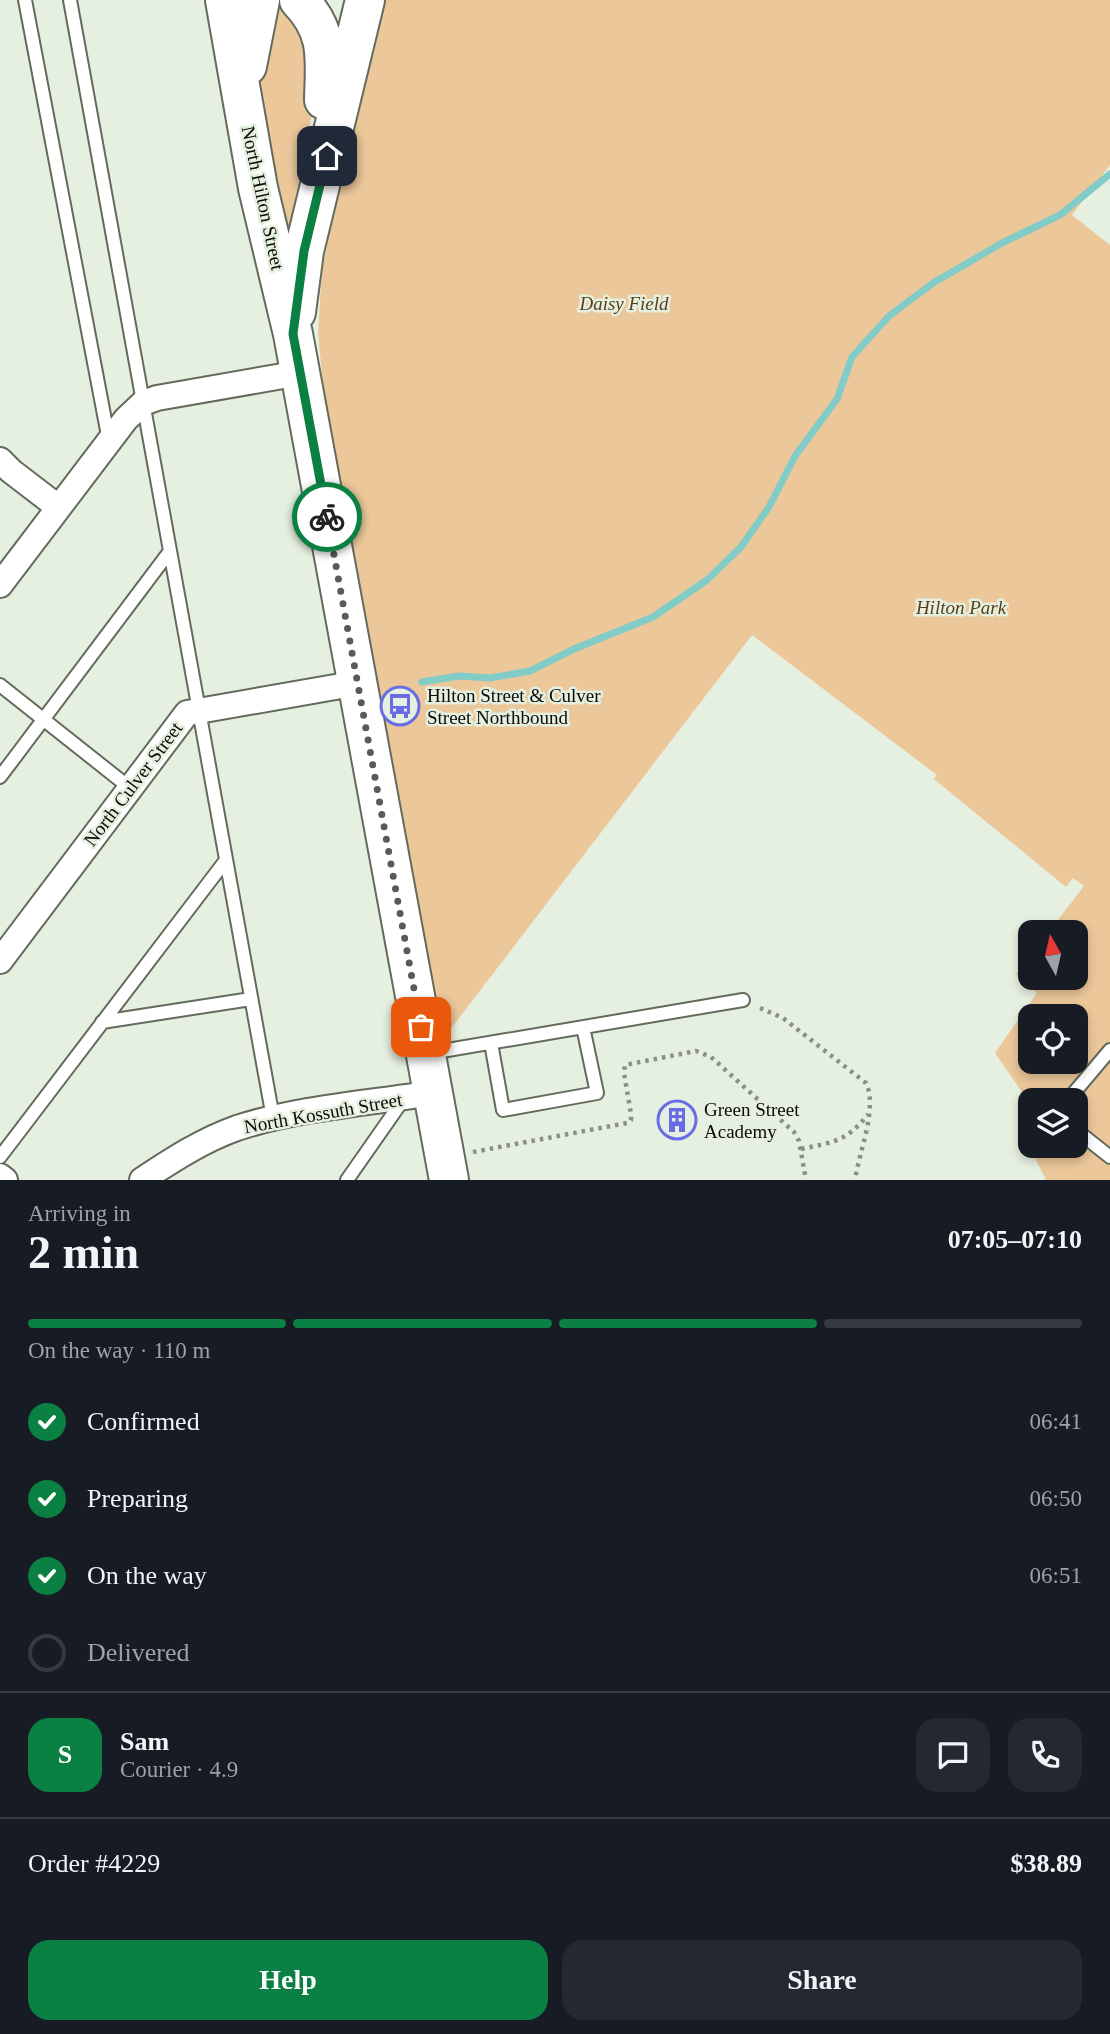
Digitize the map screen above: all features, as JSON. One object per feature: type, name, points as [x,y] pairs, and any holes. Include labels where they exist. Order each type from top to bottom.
[{"type":"main road","name":"North Hilton Street","points":[[225,0],[258,188],[293,334],[426,1053],[419,1095],[460,1166]]},
{"type":"main road","points":[[246,114],[248,63],[260,0]]},
{"type":"main road","points":[[299,0],[313,14],[326,48],[324,103],[310,228]]},
{"type":"main road","points":[[293,334],[304,251],[365,0]]},
{"type":"street","points":[[0,585],[109,442],[143,403],[156,398],[300,373]]},
{"type":"street","points":[[0,460],[58,507]]},
{"type":"street","name":"North Culver Street","points":[[0,961],[187,713],[358,682]]},
{"type":"street","name":"North Kossuth Street","points":[[142,1180],[205,1142],[235,1129],[273,1118],[419,1095]]},
{"type":"street","points":[[0,1176],[5,1180]]},
{"type":"lane","points":[[25,0],[109,442]]},
{"type":"lane","points":[[69,0],[273,1118]]},
{"type":"lane","points":[[0,777],[170,551]]},
{"type":"lane","points":[[0,685],[130,788]]},
{"type":"lane","points":[[0,1157],[226,860]]},
{"type":"lane","points":[[103,1022],[251,999]]},
{"type":"lane","points":[[426,1053],[743,1000]]},
{"type":"lane","points":[[491,1043],[503,1110],[597,1093],[583,1027]]},
{"type":"lane","points":[[1078,1088],[1110,1049]]},
{"type":"lane","points":[[347,1180],[419,1095]]},
{"type":"lane","points":[[1088,1137],[1107,1149]]},
{"type":"path","points":[[760,1007],[783,1018],[866,1083],[870,1098],[869,1113],[855,1180]]},
{"type":"path","points":[[460,1166],[627,1123],[631,1114],[625,1065],[696,1051],[711,1057],[789,1127],[799,1141],[806,1180]]},
{"type":"path","points":[[800,1149],[838,1141],[857,1128],[869,1113]]},
{"type":"green space","points":[[271,0],[286,0],[302,16],[315,99],[285,251],[260,131],[260,44]]},
{"type":"green space","name":"Daisy Field","points":[[375,0],[1110,0],[1110,165],[1072,215],[1110,245],[1110,1180],[1046,1180],[1035,1158],[1088,1158],[1088,1088],[1019,1088],[995,1053],[1018,1020],[1018,1074],[1088,1074],[1088,1004],[1029,1004],[1037,993],[1034,990],[1088,990],[1088,920],[1058,920],[1084,886],[1073,878],[1066,887],[934,779],[937,775],[752,635],[443,1039],[323,385],[318,332],[322,271]]},
{"type":"waterway","points":[[422,682],[459,676],[490,678],[530,671],[574,649],[653,617],[707,580],[741,547],[769,507],[795,456],[837,399],[852,357],[889,316],[933,283],[1002,243],[1060,215],[1110,174]]},
{"type":"way so far","points":[[327,517],[421,1027]]},
{"type":"place","name":"Hilton Street & Culver Street Northbound","points":[[400,706]]},
{"type":"place","name":"Green Street Academy","points":[[677,1120]]},
{"type":"route","points":[[327,156],[304,251],[293,334],[327,517]]},
{"type":"park label","name":"Hilton Park","points":[[961,607]]}]
